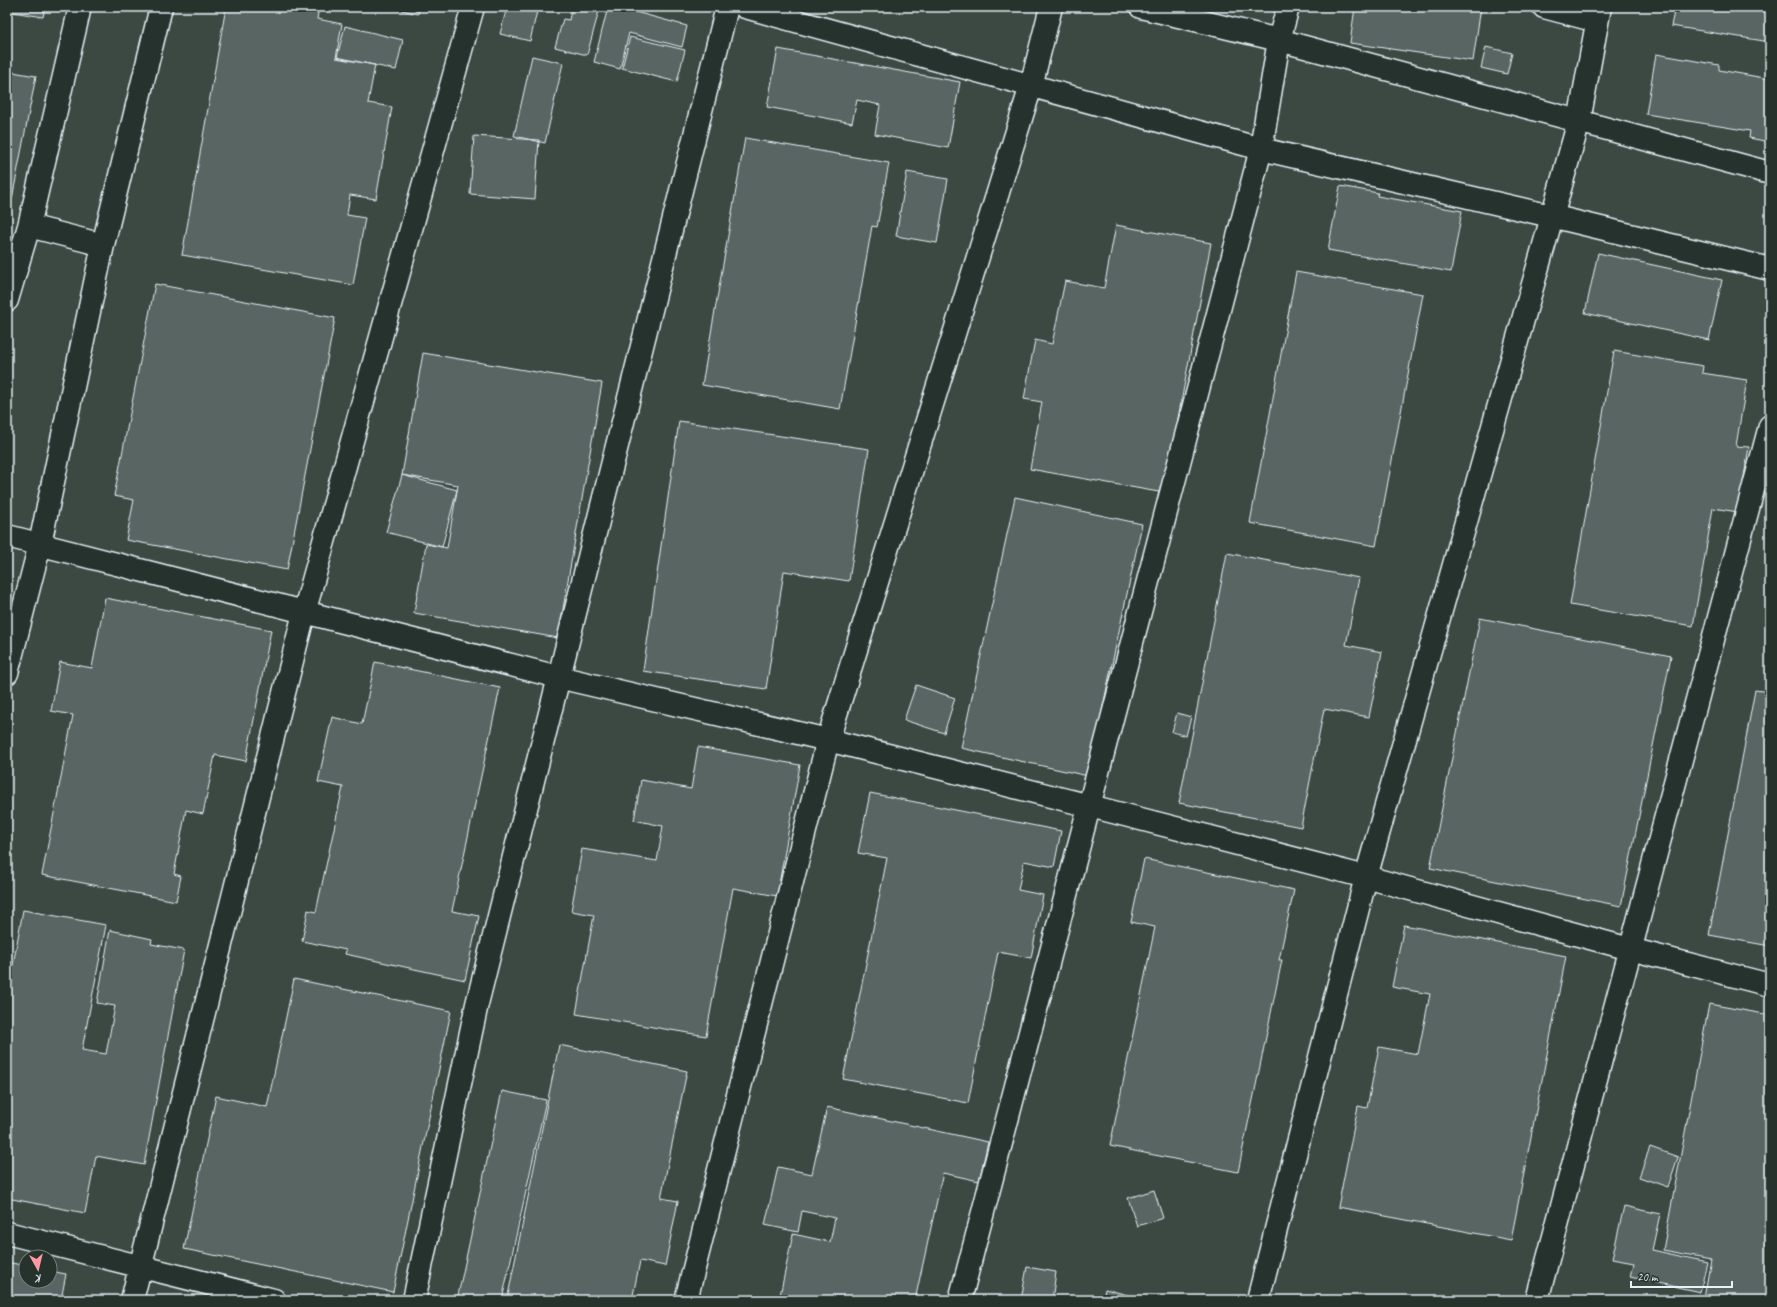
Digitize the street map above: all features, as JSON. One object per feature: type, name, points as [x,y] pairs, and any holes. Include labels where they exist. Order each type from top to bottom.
[{"type":"street","points":[[7,300],[29,226],[80,7]]},
{"type":"street","points":[[7,673],[40,544],[103,246],[161,7]]},
{"type":"street","points":[[132,1300],[304,613],[473,7]]},
{"type":"street","points":[[414,1300],[477,1004],[727,7]]},
{"type":"street","points":[[745,7],[1261,149],[1551,216],[1770,269]]},
{"type":"street","points":[[686,1300],[828,740],[1031,86],[1051,7]]},
{"type":"street","points":[[1140,7],[1279,40],[1770,173]]},
{"type":"street","points":[[960,1300],[1261,149],[1279,40],[1288,7]]},
{"type":"street","points":[[1258,1300],[1366,877],[1579,121],[1598,14],[1544,7]]},
{"type":"street","points":[[29,226],[103,246]]},
{"type":"street","points":[[1537,1300],[1770,426]]},
{"type":"street","points":[[7,536],[558,677],[828,740],[1090,806],[1366,877],[1630,949],[1770,985]]},
{"type":"street","points":[[7,1233],[274,1300]]},
{"type":"shaded area","points":[[7,7],[1770,7],[1770,1300],[7,1300]]},
{"type":"building","points":[[7,7],[45,7],[43,17],[7,11]]},
{"type":"building","points":[[226,7],[319,7],[317,19],[342,24],[336,58],[375,65],[368,103],[392,107],[376,199],[350,195],[347,215],[365,218],[353,285],[182,255]]},
{"type":"building","points":[[403,7],[420,7],[418,14],[402,10]]},
{"type":"building","points":[[507,7],[538,7],[530,41],[500,34]]},
{"type":"building","points":[[572,7],[600,7],[587,55],[555,47],[563,19],[569,20]]},
{"type":"building","points":[[608,7],[617,7],[687,26],[682,47],[629,33],[620,69],[594,62]]},
{"type":"building","points":[[1355,7],[1481,7],[1473,61],[1350,43]]},
{"type":"building","points":[[1675,7],[1770,7],[1770,42],[1671,26]]},
{"type":"building","points":[[345,26],[403,40],[396,70],[337,57]]},
{"type":"building","points":[[630,37],[685,50],[677,82],[622,68]]},
{"type":"building","points":[[1486,47],[1512,53],[1507,74],[1481,68]]},
{"type":"building","points":[[778,49],[960,82],[948,148],[875,134],[880,105],[857,100],[852,123],[767,107]]},
{"type":"building","points":[[1656,54],[1719,65],[1719,70],[1770,79],[1770,142],[1749,138],[1750,131],[1646,114]]},
{"type":"building","points":[[532,56],[563,63],[545,143],[514,136]]},
{"type":"building","points":[[7,71],[36,76],[12,199],[7,198]]},
{"type":"building","points":[[474,136],[539,140],[535,199],[470,194]]},
{"type":"building","points":[[745,138],[889,163],[877,227],[872,226],[840,409],[702,385]]},
{"type":"building","points":[[907,172],[948,179],[937,243],[896,236]]},
{"type":"building","points":[[1340,186],[1378,193],[1377,196],[1462,211],[1451,272],[1328,250]]},
{"type":"building","points":[[1116,225],[1211,243],[1164,493],[1030,469],[1042,402],[1024,399],[1035,340],[1052,344],[1065,281],[1104,288]]},
{"type":"building","points":[[1598,253],[1722,280],[1709,340],[1585,313]]},
{"type":"building","points":[[1296,272],[1423,294],[1376,546],[1250,523]]},
{"type":"building","points":[[155,284],[335,318],[287,570],[126,540],[134,500],[114,496]]},
{"type":"building","points":[[1614,351],[1703,366],[1702,373],[1747,380],[1736,446],[1749,447],[1738,512],[1713,508],[1693,626],[1570,605]]},
{"type":"building","points":[[423,353],[602,383],[558,638],[414,613],[426,544],[447,548],[458,485],[402,475]]},
{"type":"building","points":[[679,421],[869,449],[849,581],[784,571],[766,689],[643,671]]},
{"type":"building","points":[[402,475],[457,490],[442,547],[386,532]]},
{"type":"building","points":[[1015,497],[1142,524],[1088,776],[961,748]]},
{"type":"building","points":[[1227,553],[1359,578],[1346,645],[1382,652],[1369,717],[1324,709],[1301,827],[1179,803]]},
{"type":"building","points":[[105,598],[271,630],[246,761],[215,755],[203,814],[186,810],[174,874],[181,876],[176,901],[42,875],[73,715],[51,711],[60,662],[92,668]]},
{"type":"building","points":[[1480,618],[1671,656],[1621,906],[1430,868]]},
{"type":"building","points":[[375,662],[500,688],[452,911],[479,916],[465,980],[345,954],[346,950],[302,941],[308,910],[316,912],[343,787],[318,782],[332,717],[362,724]]},
{"type":"building","points":[[916,685],[955,698],[944,733],[904,720]]},
{"type":"building","points":[[1755,690],[1770,692],[1770,946],[1709,935]]},
{"type":"building","points":[[1177,713],[1191,717],[1186,736],[1172,732]]},
{"type":"building","points":[[698,747],[800,765],[777,896],[733,888],[706,1036],[576,1014],[594,915],[571,911],[582,849],[657,861],[663,826],[634,820],[641,780],[691,789]]},
{"type":"building","points":[[870,793],[1061,831],[1054,867],[1024,861],[1018,890],[1043,895],[1031,958],[998,952],[968,1103],[843,1079],[887,858],[858,853]]},
{"type":"building","points":[[1144,859],[1294,890],[1279,960],[1282,960],[1238,1172],[1110,1146],[1155,927],[1131,922]]},
{"type":"building","points":[[23,910],[106,925],[82,1050],[106,1054],[115,1006],[97,1003],[110,930],[152,939],[151,944],[184,950],[144,1165],[96,1156],[85,1213],[7,1198],[7,998]]},
{"type":"building","points":[[1404,925],[1566,956],[1511,1240],[1338,1207],[1358,1106],[1367,1108],[1379,1047],[1418,1054],[1430,994],[1392,987]]},
{"type":"building","points":[[294,979],[451,1011],[393,1292],[184,1249],[216,1096],[267,1107]]},
{"type":"building","points":[[1709,1004],[1770,1015],[1770,1300],[1713,1300],[1704,1298],[1711,1259],[1663,1250]]},
{"type":"building","points":[[559,1045],[687,1071],[661,1198],[678,1201],[665,1266],[640,1261],[632,1300],[507,1300]]},
{"type":"building","points":[[502,1091],[546,1100],[502,1300],[457,1300]]},
{"type":"building","points":[[827,1107],[988,1142],[979,1181],[943,1173],[915,1300],[779,1300],[793,1234],[830,1242],[835,1218],[802,1211],[798,1232],[765,1225],[778,1167],[812,1174]]},
{"type":"building","points":[[1650,1147],[1678,1157],[1668,1187],[1639,1177]]},
{"type":"building","points":[[1154,1190],[1163,1218],[1137,1226],[1128,1198]]},
{"type":"building","points":[[1624,1206],[1660,1214],[1652,1250],[1707,1262],[1700,1292],[1631,1277],[1634,1263],[1612,1259]]},
{"type":"building","points":[[7,1262],[18,1264],[18,1289],[58,1289],[58,1272],[66,1274],[61,1300],[7,1300]]},
{"type":"building","points":[[1027,1267],[1056,1272],[1052,1300],[1021,1300]]},
{"type":"building","points":[[1105,1289],[1139,1298],[1138,1300],[1103,1300]]}]
